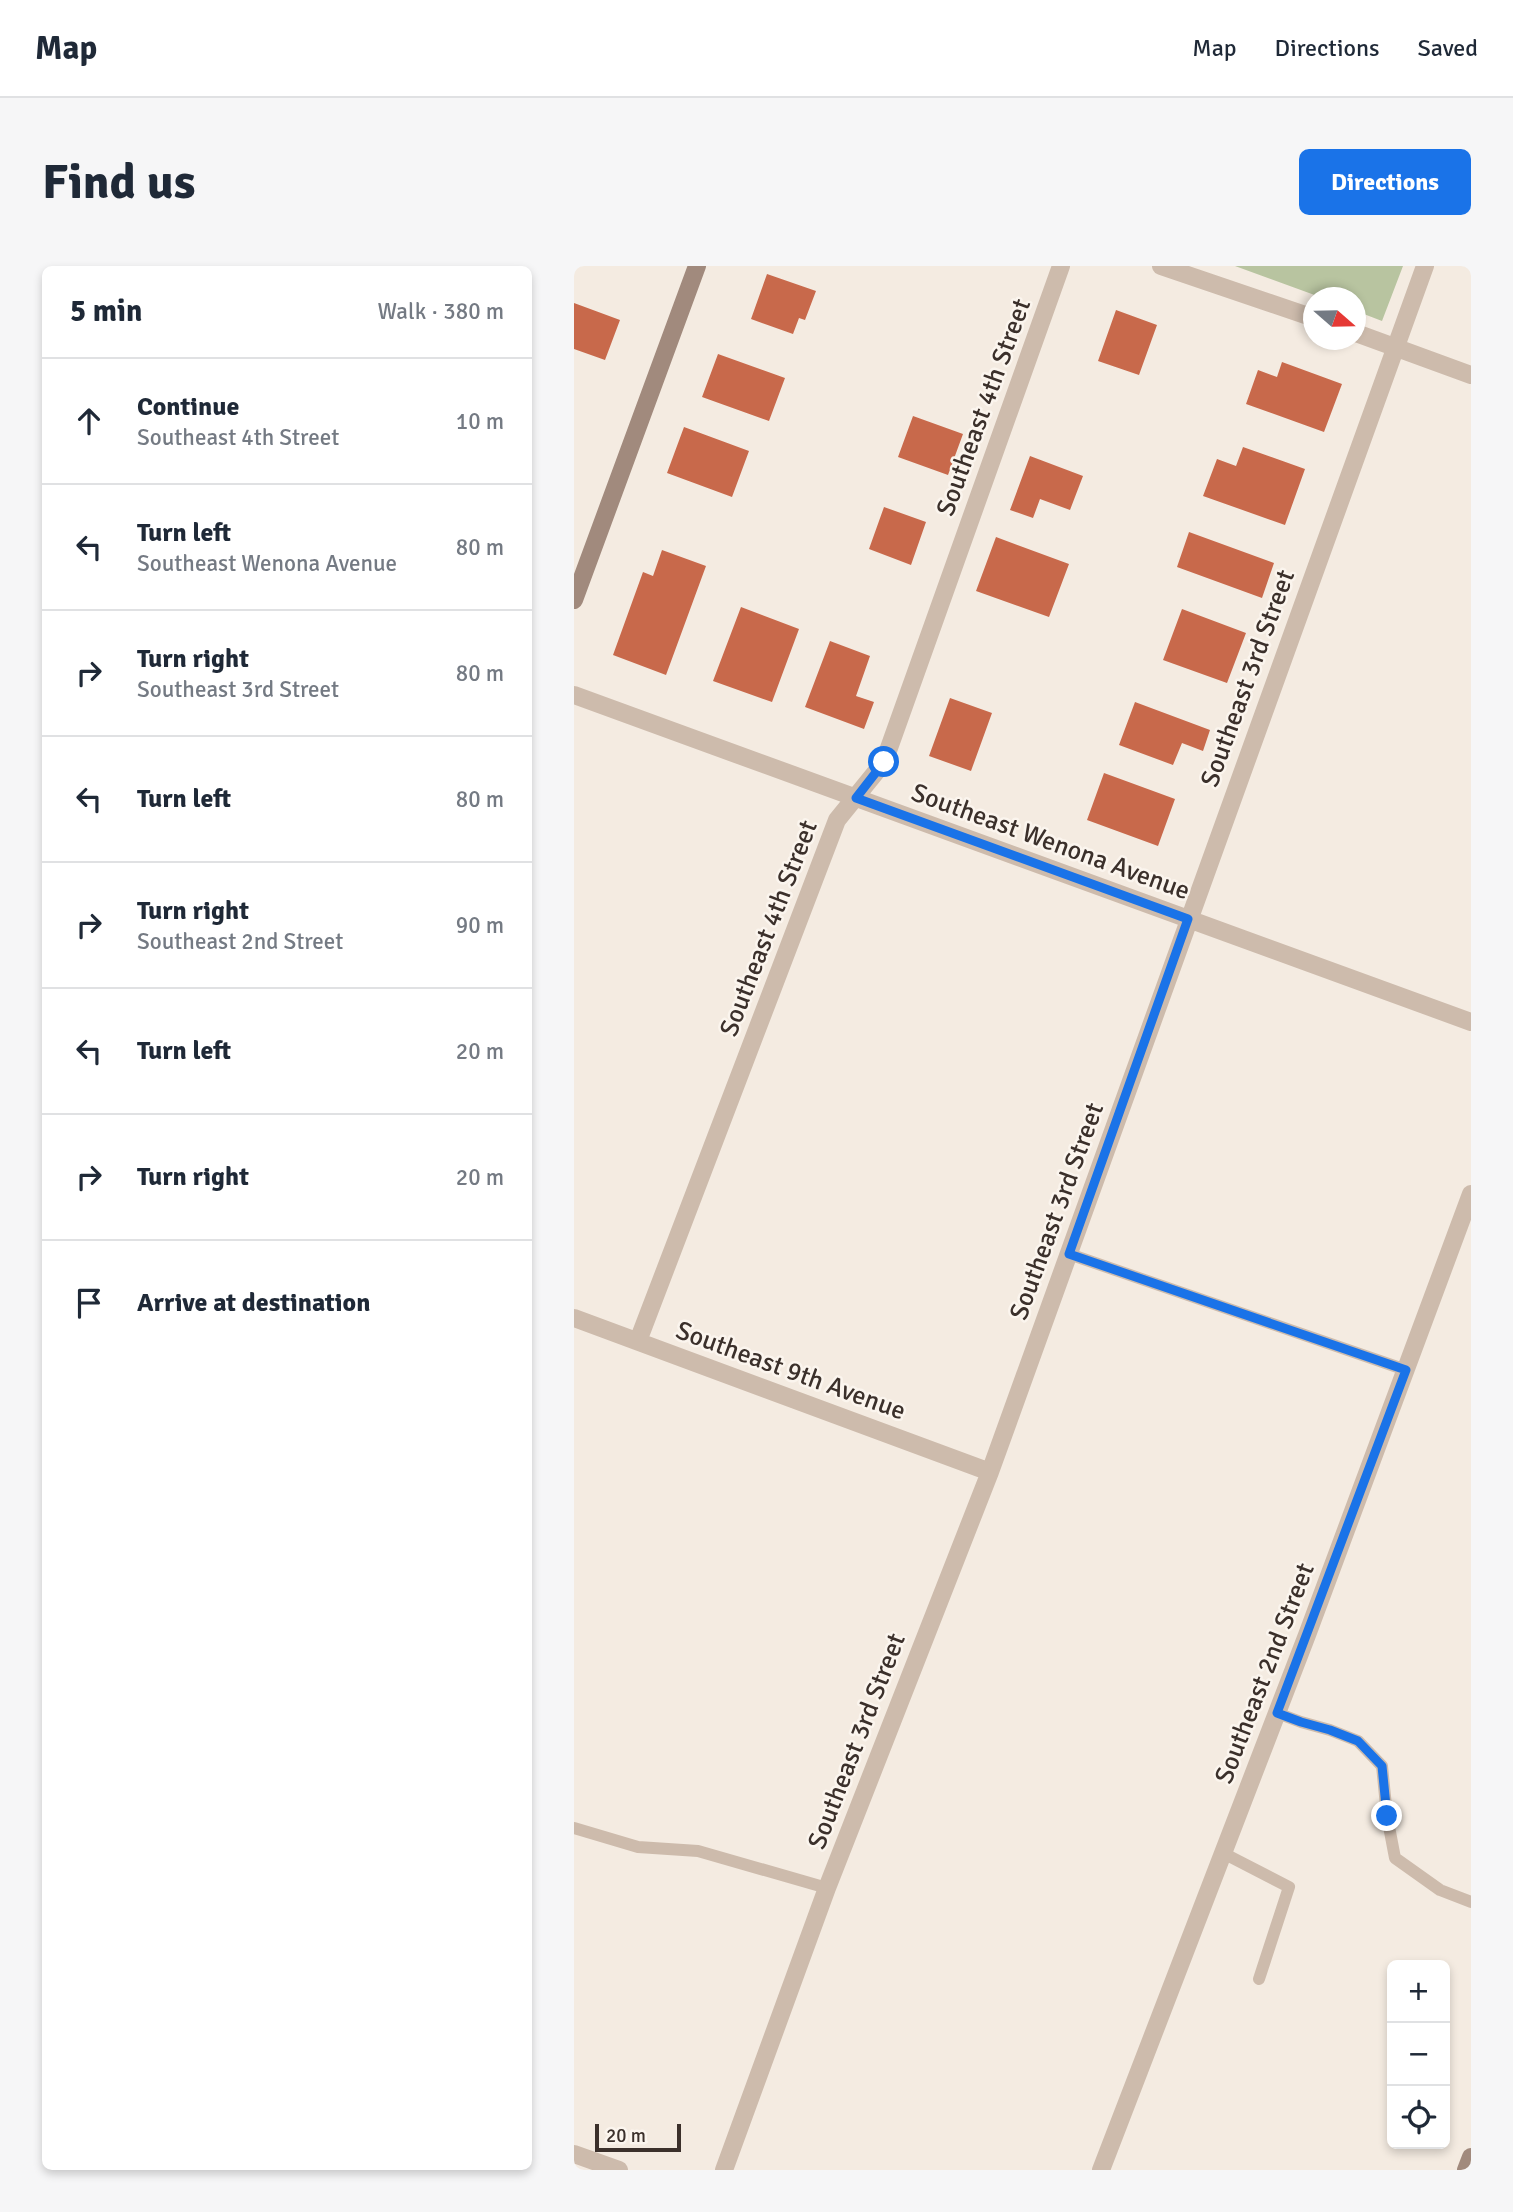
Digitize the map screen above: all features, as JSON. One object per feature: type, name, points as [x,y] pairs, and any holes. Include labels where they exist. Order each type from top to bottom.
[{"type":"street","points":[[574,600],[697,266]]},
{"type":"street","name":"Southeast 4th Street","points":[[638,1341],[837,820],[884,762],[1062,266]]},
{"type":"street","points":[[1161,266],[1303,314]]},
{"type":"street","name":"Southeast 3rd Street","points":[[724,2170],[827,1888],[990,1472],[1425,266]]},
{"type":"street","points":[[1366,336],[1471,375]]},
{"type":"street","name":"Southeast Wenona Avenue","points":[[574,695],[1471,1022]]},
{"type":"street","name":"Southeast 2nd Street","points":[[1101,2170],[1277,1713],[1471,1194]]},
{"type":"street","name":"Southeast 9th Avenue","points":[[574,1318],[990,1472]]},
{"type":"street","points":[[574,2154],[619,2170]]},
{"type":"street","points":[[1466,2170],[1471,2158]]},
{"type":"lane","points":[[1069,1254],[1406,1370]]},
{"type":"lane","points":[[1277,1713],[1358,1741],[1382,1766],[1395,1858],[1440,1890],[1471,1902]]},
{"type":"lane","points":[[574,1828],[638,1847],[698,1851],[827,1888]]},
{"type":"lane","points":[[1223,1853],[1289,1887],[1259,1979]]},
{"type":"green space","points":[[1235,266],[1403,266],[1382,321],[1366,315],[1366,287],[1303,287],[1303,291]]},
{"type":"building","points":[[767,274],[816,291],[805,320],[799,318],[793,334],[751,319]]},
{"type":"building","points":[[574,303],[620,320],[605,360],[574,349]]},
{"type":"building","points":[[1116,310],[1157,325],[1139,375],[1098,361]]},
{"type":"building","points":[[718,354],[785,378],[769,421],[702,397]]},
{"type":"building","points":[[1282,362],[1342,384],[1324,432],[1246,404],[1258,370],[1277,377]]},
{"type":"building","points":[[913,416],[963,434],[948,475],[898,457]]},
{"type":"building","points":[[684,427],[749,451],[732,497],[667,473]]},
{"type":"building","points":[[1243,447],[1305,469],[1285,525],[1203,496],[1217,459],[1236,466]]},
{"type":"building","points":[[1030,456],[1083,476],[1070,510],[1040,499],[1033,518],[1010,510]]},
{"type":"building","points":[[884,507],[926,522],[911,565],[869,549]]},
{"type":"building","points":[[1189,532],[1274,563],[1262,598],[1177,567]]},
{"type":"building","points":[[996,537],[1069,564],[1049,617],[976,591]]},
{"type":"building","points":[[662,550],[706,566],[666,675],[613,655],[643,572],[653,576]]},
{"type":"building","points":[[741,607],[799,629],[772,702],[713,681]]},
{"type":"building","points":[[1182,609],[1246,633],[1227,683],[1163,660]]},
{"type":"building","points":[[830,641],[870,656],[856,696],[874,702],[864,729],[805,707]]},
{"type":"building","points":[[950,698],[992,713],[971,771],[929,756]]},
{"type":"building","points":[[1135,702],[1210,730],[1203,751],[1182,743],[1173,765],[1119,745]]},
{"type":"building","points":[[1104,773],[1175,799],[1158,846],[1087,820]]},
{"type":"route","points":[[884,762],[856,798],[1188,919],[1069,1254],[1406,1370],[1277,1713],[1358,1741],[1382,1766],[1387,1816]]}]
